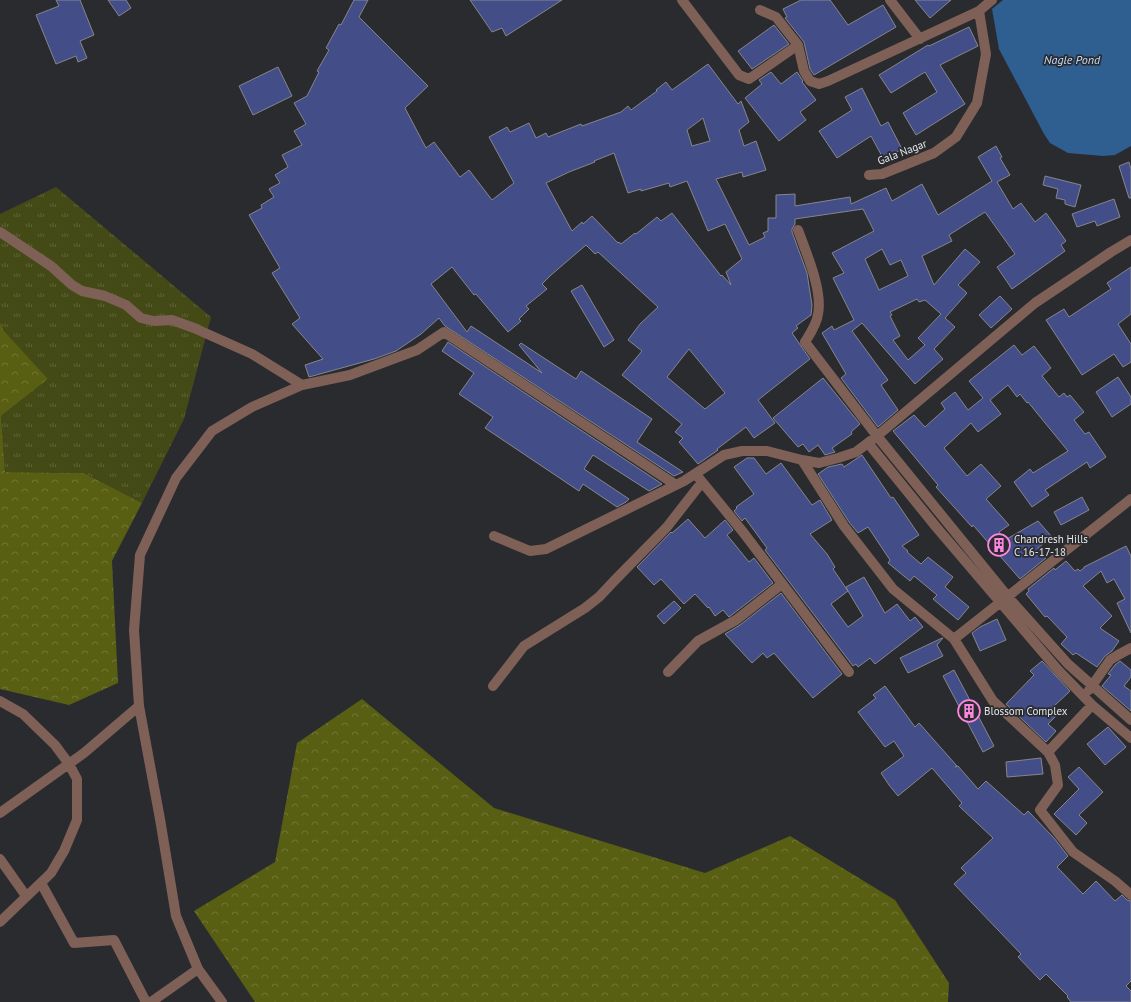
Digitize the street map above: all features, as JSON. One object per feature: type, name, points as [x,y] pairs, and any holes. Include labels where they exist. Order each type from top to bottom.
[{"type":"street","points":[[682,0],[739,75],[749,79],[798,45]]},
{"type":"street","points":[[890,0],[920,39]]},
{"type":"street","points":[[760,10],[776,17],[798,45],[804,71],[810,82],[818,84],[828,81],[979,11],[992,0]]},
{"type":"street","name":"Gala Nagar","points":[[870,175],[882,174],[934,153],[956,137],[977,103],[979,96],[986,54],[979,11]]},
{"type":"street","points":[[798,230],[818,289],[819,313],[805,342],[1058,670],[1092,705],[1131,738]]},
{"type":"street","points":[[0,232],[51,266],[72,285],[82,291],[105,296],[126,305],[141,318],[154,321],[172,320],[194,328],[252,354],[302,385]]},
{"type":"street","points":[[494,536],[530,550],[546,549],[676,485],[724,455],[742,452],[767,451],[819,463],[856,452],[1035,303],[1131,240]]},
{"type":"street","points":[[222,1002],[198,969],[176,916],[139,706],[134,630],[140,555],[176,478],[212,431],[252,407],[302,385],[350,375],[417,350],[444,332],[676,485]]},
{"type":"street","points":[[868,443],[936,528],[1004,600],[1068,664],[1131,720]]},
{"type":"street","points":[[802,460],[844,526],[893,589],[954,639],[993,701],[1048,752],[1055,765],[1058,785],[1040,810],[1073,852],[1115,881],[1131,895]]},
{"type":"street","points":[[695,474],[743,532],[849,672]]},
{"type":"street","points":[[493,686],[524,646],[585,608],[599,597],[667,527],[702,482]]},
{"type":"street","points":[[954,639],[1131,499]]},
{"type":"street","points":[[668,672],[698,641],[736,620],[782,584]]},
{"type":"street","points":[[1083,696],[1092,686],[1110,660],[1118,654],[1131,648]]},
{"type":"street","points":[[0,701],[23,714],[55,745],[69,764],[77,779],[76,820],[64,851],[51,873],[0,922]]},
{"type":"street","points":[[1048,752],[1092,705]]},
{"type":"street","points":[[0,813],[84,753],[139,706]]},
{"type":"street","points":[[0,859],[26,896]]},
{"type":"street","points":[[41,882],[74,943],[114,940],[146,1002]]},
{"type":"street","points":[[151,1002],[198,969]]},
{"type":"green space","points":[[56,187],[211,317],[184,419],[142,503],[84,473],[5,472],[1,416],[48,379],[2,330],[0,322],[0,214]]},
{"type":"green space","points":[[0,322],[3,330],[48,379],[1,416],[5,472],[84,473],[142,503],[112,561],[118,683],[69,705],[0,689]]},
{"type":"green space","points":[[362,699],[494,808],[705,873],[790,836],[895,900],[949,983],[948,1002],[255,1002],[194,911],[275,862],[297,743]]},
{"type":"water","name":"Nagle Pond","points":[[1003,0],[1131,0],[1131,146],[1115,155],[1103,156],[1068,153],[1050,143],[999,49],[992,9]]},
{"type":"building","points":[[56,0],[80,0],[94,35],[80,41],[87,58],[78,62],[76,56],[56,64],[36,15],[59,6]]},
{"type":"building","points":[[108,0],[126,0],[131,8],[119,16]]},
{"type":"building","points":[[354,0],[368,0],[359,17],[428,86],[405,108],[426,148],[434,142],[460,177],[469,170],[492,200],[514,183],[489,137],[507,127],[510,132],[529,123],[536,138],[546,133],[548,137],[581,124],[582,126],[621,112],[628,106],[631,110],[657,91],[656,90],[666,82],[672,90],[708,64],[738,104],[741,101],[749,122],[739,130],[744,146],[756,141],[766,170],[743,177],[742,172],[716,179],[749,245],[765,237],[763,233],[768,231],[768,218],[776,218],[776,195],[795,194],[795,206],[850,197],[851,204],[886,188],[892,201],[922,184],[938,215],[992,181],[978,157],[996,146],[1002,157],[1000,158],[1010,175],[997,182],[1013,209],[1021,203],[1035,222],[1046,213],[1066,241],[1061,245],[1065,251],[1012,289],[997,267],[1015,254],[985,212],[949,235],[952,241],[922,256],[934,285],[965,249],[980,262],[958,285],[967,293],[945,318],[955,327],[934,349],[943,359],[915,384],[862,323],[852,331],[888,380],[881,385],[898,410],[878,427],[841,378],[846,374],[822,333],[832,326],[834,330],[854,320],[833,278],[844,273],[832,253],[874,231],[863,209],[795,219],[792,232],[807,273],[812,305],[811,315],[796,326],[798,328],[792,333],[810,359],[758,400],[775,423],[754,438],[746,427],[698,464],[679,442],[683,438],[675,432],[682,424],[622,375],[642,351],[628,340],[640,324],[658,307],[598,252],[595,254],[586,245],[551,275],[542,284],[547,289],[526,306],[529,309],[519,319],[521,321],[508,332],[476,294],[474,295],[452,267],[431,284],[467,332],[471,326],[542,373],[519,345],[521,343],[576,379],[581,371],[652,419],[637,442],[683,472],[674,476],[445,326],[439,318],[421,334],[396,351],[374,359],[309,377],[305,365],[323,359],[292,324],[300,318],[272,273],[280,268],[249,215],[262,208],[261,205],[274,197],[269,189],[280,183],[275,175],[288,167],[282,155],[302,145],[294,131],[306,124],[294,103],[307,96],[319,72],[317,71],[329,50],[326,48],[339,24],[341,25]],"holes":[[[703,118],[710,141],[692,146],[687,130]],[[614,153],[628,193],[669,183],[670,187],[687,181],[708,231],[725,224],[742,259],[726,272],[731,285],[722,275],[721,276],[672,213],[661,221],[657,217],[621,244],[619,242],[618,243],[592,216],[572,231],[546,183],[595,162],[594,161]],[[882,249],[890,265],[901,260],[908,276],[879,290],[865,259]],[[917,299],[919,302],[925,300],[941,314],[918,338],[925,345],[908,360],[893,340],[900,336],[890,316],[892,315],[890,312]],[[689,349],[725,393],[705,409],[667,377]]]},
{"type":"building","points":[[470,0],[562,0],[506,36],[502,28],[492,32]]},
{"type":"building","points":[[801,0],[830,0],[848,25],[883,5],[896,27],[814,75],[810,69],[804,42],[785,18],[787,17],[783,9]]},
{"type":"building","points":[[915,0],[951,0],[930,18]]},
{"type":"building","points":[[774,25],[789,44],[752,69],[738,51]]},
{"type":"building","points":[[969,27],[978,46],[940,65],[965,104],[916,135],[903,113],[937,92],[925,72],[891,93],[879,75],[928,45],[929,46]]},
{"type":"building","points":[[278,67],[292,96],[253,115],[239,86]]},
{"type":"building","points":[[771,72],[781,84],[797,72],[803,81],[802,82],[816,100],[800,112],[806,120],[779,141],[745,98],[762,84],[759,80]]},
{"type":"building","points":[[862,88],[881,126],[888,122],[902,149],[884,160],[871,136],[837,158],[819,131],[852,110],[845,97]]},
{"type":"building","points":[[1129,162],[1131,169],[1131,198],[1129,198],[1119,166]]},
{"type":"building","points":[[1045,176],[1081,185],[1075,207],[1065,204],[1065,200],[1056,198],[1058,189],[1043,185]]},
{"type":"building","points":[[1114,199],[1120,217],[1097,226],[1095,221],[1077,227],[1072,214]]},
{"type":"building","points":[[1131,267],[1131,314],[1118,324],[1131,344],[1131,362],[1123,367],[1114,354],[1082,375],[1046,320],[1064,309],[1069,317],[1111,289],[1107,283]]},
{"type":"building","points":[[582,285],[614,340],[604,347],[571,291]]},
{"type":"building","points":[[1000,296],[1012,309],[991,328],[979,315]]},
{"type":"building","points":[[448,342],[662,484],[649,491],[593,455],[584,469],[629,499],[617,507],[583,484],[579,491],[485,428],[493,417],[459,394],[474,373],[442,351]]},
{"type":"building","points":[[1014,345],[1022,355],[1034,346],[1051,368],[1042,376],[1059,397],[1064,393],[1067,397],[1070,395],[1084,412],[1074,420],[1085,434],[1089,432],[1106,457],[1090,468],[1087,462],[1045,490],[1049,495],[1032,507],[1014,482],[1030,469],[1033,473],[1068,451],[1028,402],[1027,403],[1020,394],[1017,397],[1008,385],[990,400],[1001,414],[978,432],[971,423],[944,448],[967,476],[981,464],[1001,486],[986,499],[1009,525],[999,532],[1005,540],[1038,521],[1052,537],[1038,548],[1046,558],[1020,579],[973,525],[972,527],[936,487],[938,485],[893,431],[914,415],[925,427],[945,409],[941,403],[955,392],[968,410],[983,398],[969,381]]},
{"type":"building","points":[[1118,377],[1131,397],[1131,404],[1112,417],[1096,392]]},
{"type":"building","points":[[823,378],[860,424],[851,432],[852,434],[832,448],[835,452],[825,455],[818,445],[809,452],[803,444],[798,447],[773,418]]},
{"type":"building","points":[[862,455],[891,498],[893,497],[919,535],[902,546],[921,564],[928,557],[953,577],[945,587],[969,607],[958,620],[933,599],[937,595],[914,576],[910,581],[888,563],[890,560],[868,527],[858,533],[849,522],[818,474],[828,467],[842,464],[844,467]]},
{"type":"building","points":[[747,458],[754,458],[766,474],[781,463],[812,505],[820,500],[832,520],[810,534],[827,554],[835,567],[833,569],[848,591],[846,587],[864,577],[885,613],[897,604],[910,621],[915,617],[923,627],[875,664],[870,658],[858,667],[856,664],[853,666],[765,550],[767,548],[745,518],[742,521],[734,511],[737,508],[736,507],[754,494],[734,467]],"holes":[[[848,591],[863,616],[848,627],[831,604]]]},
{"type":"building","points":[[1082,497],[1089,510],[1061,525],[1054,512]]},
{"type":"building","points":[[688,519],[705,538],[725,520],[733,530],[727,535],[749,562],[754,558],[773,583],[729,617],[723,610],[715,616],[709,607],[708,608],[695,594],[684,604],[661,579],[654,585],[637,567],[671,532],[672,533]]},
{"type":"building","points":[[1126,546],[1131,556],[1131,633],[1117,603],[1125,599],[1114,579],[1107,583],[1101,571],[1083,586],[1112,616],[1100,628],[1119,641],[1097,667],[1076,653],[1073,655],[1061,644],[1067,637],[1047,616],[1045,617],[1026,594],[1029,591],[1028,589],[1054,568],[1055,570],[1066,561],[1075,571],[1078,569],[1080,571],[1084,567]]},
{"type":"building","points":[[781,593],[842,674],[813,698],[774,653],[767,658],[763,653],[752,663],[725,634],[740,625]]},
{"type":"building","points":[[674,601],[681,608],[664,624],[657,616]]},
{"type":"building","points":[[997,619],[1006,640],[980,651],[972,633],[980,627]]},
{"type":"building","points":[[942,638],[937,645],[943,656],[908,673],[900,658]]},
{"type":"building","points":[[1042,661],[1070,691],[1051,709],[1057,715],[1048,724],[1056,731],[1046,742],[1006,704],[1034,675],[1030,671]]},
{"type":"building","points":[[1120,661],[1131,670],[1131,677],[1124,686],[1131,691],[1131,711],[1102,686],[1111,675],[1108,674]]},
{"type":"building","name":"Blossom Complex","points":[[954,670],[994,746],[983,752],[943,676]]},
{"type":"building","points":[[885,686],[915,727],[919,723],[957,766],[955,767],[958,766],[978,789],[986,781],[1024,815],[1028,811],[1054,838],[1068,856],[1057,867],[1083,894],[1096,881],[1115,901],[1122,895],[1127,900],[1131,901],[1131,981],[1126,986],[1131,991],[1131,1002],[1071,1002],[1067,997],[1068,996],[1046,974],[1040,980],[1018,957],[1021,954],[954,884],[966,873],[961,868],[993,838],[959,806],[962,803],[932,768],[898,796],[889,785],[881,773],[904,756],[894,741],[885,747],[858,712],[876,698],[873,695]]},
{"type":"building","points":[[1108,727],[1126,747],[1105,765],[1087,744]]},
{"type":"building","points":[[1041,758],[1043,774],[1007,777],[1006,762]]},
{"type":"building","points":[[1079,767],[1103,792],[1079,815],[1087,823],[1076,835],[1054,814],[1079,789],[1068,777]]},
{"type":"place","name":"Chandresh Hills C 16-17-18","points":[[999,545]]},
{"type":"place","name":"Blossom Complex","points":[[969,711]]}]
